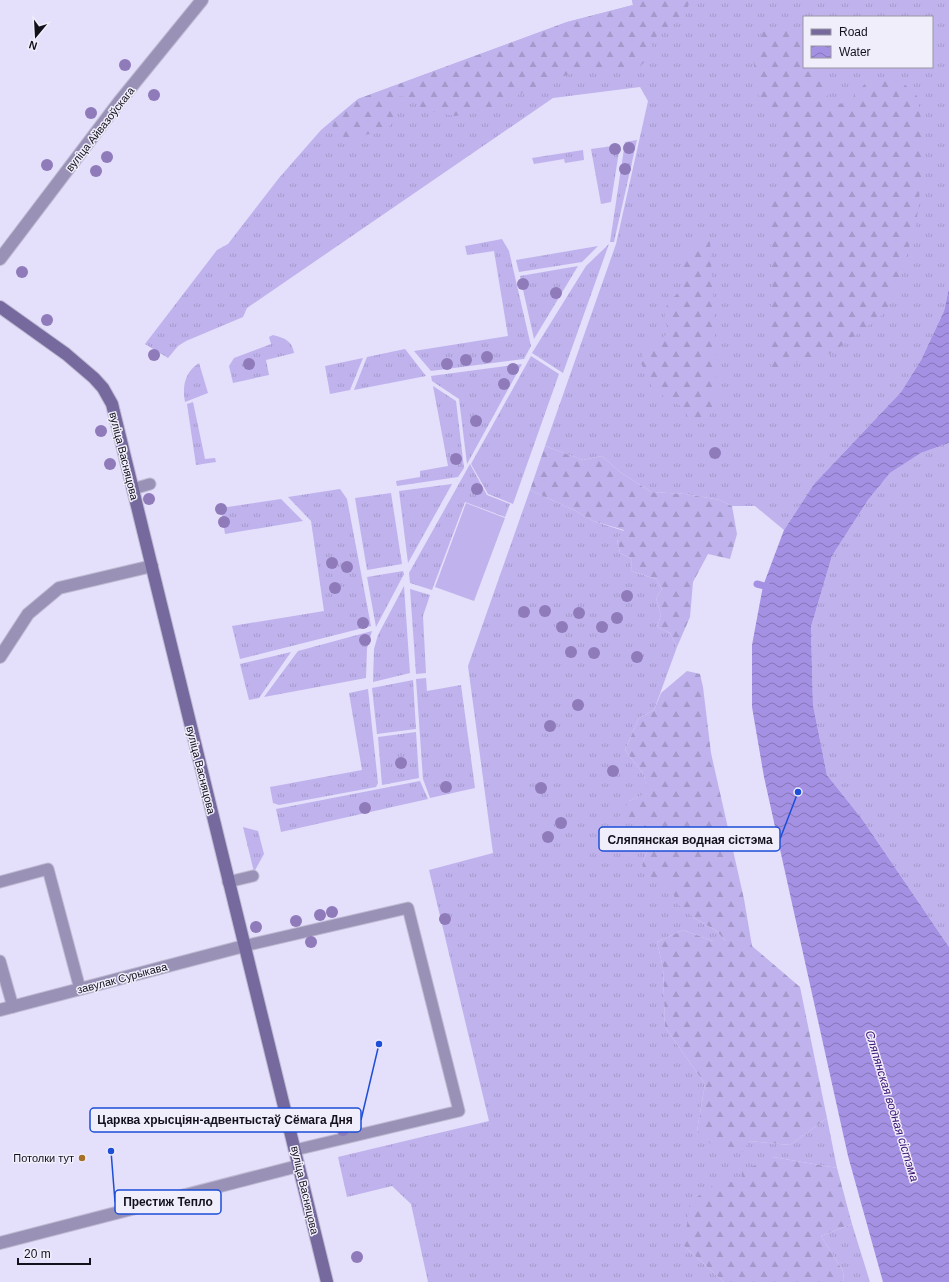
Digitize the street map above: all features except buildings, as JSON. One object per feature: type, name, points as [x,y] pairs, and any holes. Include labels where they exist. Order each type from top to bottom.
[{"type":"street","name":"вуліца Айвазоўскага","points":[[0,259],[120,102],[202,0]]},
{"type":"street","name":"вуліца Васняцова","points":[[0,307],[66,354],[94,378],[103,388],[116,419],[327,1282]]},
{"type":"street","points":[[0,657],[28,614],[59,588],[152,566]]},
{"type":"street","name":"завулак Сурыкава","points":[[0,1010],[244,946]]},
{"type":"street","points":[[0,1243],[298,1166]]},
{"type":"lane","points":[[133,488],[150,484]]},
{"type":"lane","points":[[0,882],[48,869],[80,989]]},
{"type":"lane","points":[[228,882],[253,876]]},
{"type":"lane","points":[[244,946],[408,908],[459,1111],[295,1150]]},
{"type":"lane","points":[[0,961],[13,1007]]},
{"type":"green space","points":[[632,0],[949,0],[949,288],[944,311],[921,360],[901,392],[814,484],[784,530],[755,506],[732,506],[720,500],[686,494],[651,492],[620,472],[602,456],[583,460],[545,446],[616,244],[648,101],[640,87],[553,98],[247,308],[243,317],[186,341],[178,346],[168,358],[145,344],[217,250],[228,244],[279,178],[321,130],[358,99],[567,22],[633,5]]},
{"type":"green space","points":[[632,0],[689,0],[686,11],[682,16],[655,38],[648,58],[637,70],[584,69],[539,85],[496,105],[471,114],[455,116],[423,110],[413,98],[399,96],[397,114],[386,131],[349,138],[336,135],[331,122],[358,99],[567,22],[633,5]]},
{"type":"green space","points":[[792,25],[803,39],[803,68],[823,68],[829,104],[848,103],[870,78],[900,80],[917,96],[923,129],[923,164],[916,226],[895,290],[886,312],[832,353],[771,369],[767,325],[773,294],[768,201],[781,184],[778,115],[758,95],[753,58],[762,32]]},
{"type":"green space","points":[[637,140],[614,242],[610,242],[625,142]]},
{"type":"green space","points":[[620,145],[611,202],[601,204],[591,149]]},
{"type":"green space","points":[[583,150],[584,160],[565,163],[564,159],[534,164],[532,158]]},
{"type":"green space","points":[[710,238],[718,393],[708,418],[699,423],[689,420],[686,409],[653,390],[641,363],[644,351],[651,341],[661,339],[669,332],[665,318],[666,308],[671,300],[681,290],[683,264],[687,251],[699,241]]},
{"type":"green space","points":[[502,239],[509,251],[531,346],[524,359],[431,371],[414,351],[508,336],[494,251],[467,255],[465,246]]},
{"type":"green space","points":[[609,244],[563,373],[532,353],[586,266]]},
{"type":"green space","points":[[598,246],[582,262],[519,272],[516,260]]},
{"type":"green space","points":[[578,266],[534,339],[520,276]]},
{"type":"green space","points":[[273,335],[281,337],[290,343],[294,353],[266,360],[269,375],[233,383],[229,366],[234,358],[271,344],[269,337]]},
{"type":"green space","points":[[405,349],[426,376],[354,390],[367,357]]},
{"type":"green space","points":[[531,356],[559,374],[513,504],[488,494],[471,464]]},
{"type":"green space","points":[[363,358],[350,390],[330,394],[325,366]]},
{"type":"green space","points":[[199,363],[208,393],[185,402],[184,385],[190,371]]},
{"type":"green space","points":[[522,364],[467,464],[459,399],[432,381],[431,376]]},
{"type":"green space","points":[[433,386],[456,401],[464,468],[458,477],[397,486],[396,481],[420,477],[420,471],[448,466]]},
{"type":"green space","points":[[193,402],[205,459],[215,458],[216,462],[196,465],[187,404]]},
{"type":"green space","points":[[949,443],[949,947],[862,819],[827,775],[813,705],[811,627],[832,556],[868,500],[890,473],[921,453]]},
{"type":"green space","points":[[545,446],[583,460],[602,456],[620,472],[651,492],[686,494],[720,500],[732,506],[737,534],[730,559],[708,554],[693,582],[690,617],[677,647],[670,633],[657,627],[661,615],[656,598],[662,589],[656,579],[631,571],[632,559],[620,553],[617,539],[624,530],[593,521],[576,511],[530,490]]},
{"type":"green space","points":[[470,464],[487,495],[510,504],[505,517],[465,502],[432,590],[410,583],[409,573]]},
{"type":"green space","points":[[452,484],[408,563],[399,491]]},
{"type":"green space","points":[[340,489],[347,499],[371,626],[240,659],[232,626],[324,611],[311,521],[288,497]]},
{"type":"green space","points":[[530,490],[576,511],[593,521],[624,531],[617,540],[620,553],[632,559],[631,571],[656,579],[662,589],[656,598],[661,615],[657,627],[670,633],[677,647],[654,710],[639,718],[625,750],[644,775],[648,793],[629,801],[647,820],[649,846],[642,865],[672,882],[694,918],[715,930],[726,941],[713,941],[683,930],[657,942],[663,968],[665,1027],[705,1084],[697,1131],[748,1141],[790,1145],[827,1118],[837,1168],[773,1157],[741,1184],[684,1246],[724,1282],[428,1282],[411,1204],[392,1186],[347,1197],[338,1157],[489,1121],[429,870],[493,853],[468,666]]},
{"type":"green space","points":[[391,493],[402,564],[367,570],[355,498]]},
{"type":"green space","points":[[281,499],[303,521],[225,534],[221,508]]},
{"type":"green space","points":[[466,503],[505,518],[474,601],[435,587]]},
{"type":"green space","points":[[403,571],[404,574],[376,627],[367,577]]},
{"type":"green space","points":[[404,586],[410,673],[373,682],[374,649],[378,635]]},
{"type":"green space","points":[[410,589],[430,595],[423,616],[426,673],[416,674]]},
{"type":"green space","points":[[372,631],[367,648],[366,678],[264,697],[298,651]]},
{"type":"green space","points":[[291,652],[259,698],[249,700],[240,664]]},
{"type":"green space","points":[[687,671],[700,674],[711,753],[744,899],[752,946],[800,987],[827,1118],[790,1145],[749,1141],[743,1152],[714,1147],[697,1131],[705,1084],[665,1027],[663,968],[657,942],[683,930],[713,941],[726,941],[715,930],[694,918],[675,902],[672,882],[648,877],[642,865],[649,846],[640,835],[647,820],[626,824],[619,817],[629,801],[647,793],[644,775],[625,750],[639,718],[654,710],[661,693]]},
{"type":"green space","points":[[426,678],[427,691],[461,685],[475,788],[430,798],[423,779],[416,679]]},
{"type":"green space","points":[[413,680],[416,729],[377,734],[372,688]]},
{"type":"green space","points":[[368,689],[378,783],[376,787],[279,805],[273,803],[270,787],[362,770],[349,693]]},
{"type":"green space","points":[[416,732],[419,778],[382,785],[378,737]]},
{"type":"green space","points":[[420,781],[428,799],[281,832],[276,809]]},
{"type":"green space","points":[[243,827],[258,831],[264,854],[254,872]]},
{"type":"green space","points":[[773,1157],[837,1168],[852,1224],[821,1236],[843,1271],[844,1282],[724,1282],[684,1246],[690,1202],[720,1180],[741,1184],[742,1171]]},
{"type":"green space","points":[[852,1224],[870,1282],[844,1282],[843,1271],[821,1236]]},
{"type":"water","points":[[949,288],[949,443],[921,453],[890,473],[868,500],[832,556],[811,627],[813,705],[827,775],[862,819],[949,947],[949,1282],[883,1282],[848,1156],[764,777],[752,707],[752,645],[763,586],[784,530],[814,484],[901,392],[921,360],[944,311]]},
{"type":"waterway","points":[[757,584],[772,588]]},
{"type":"place","name":"Сляпянская водная сістэма","points":[[798,792]]},
{"type":"place","name":"Царква хрысціян-адвентыстаў Сёмага Дня","points":[[379,1044]]},
{"type":"place","name":"Престиж Тепло","points":[[111,1151]]},
{"type":"place","name":"Потолки тут","points":[[82,1158]]}]
